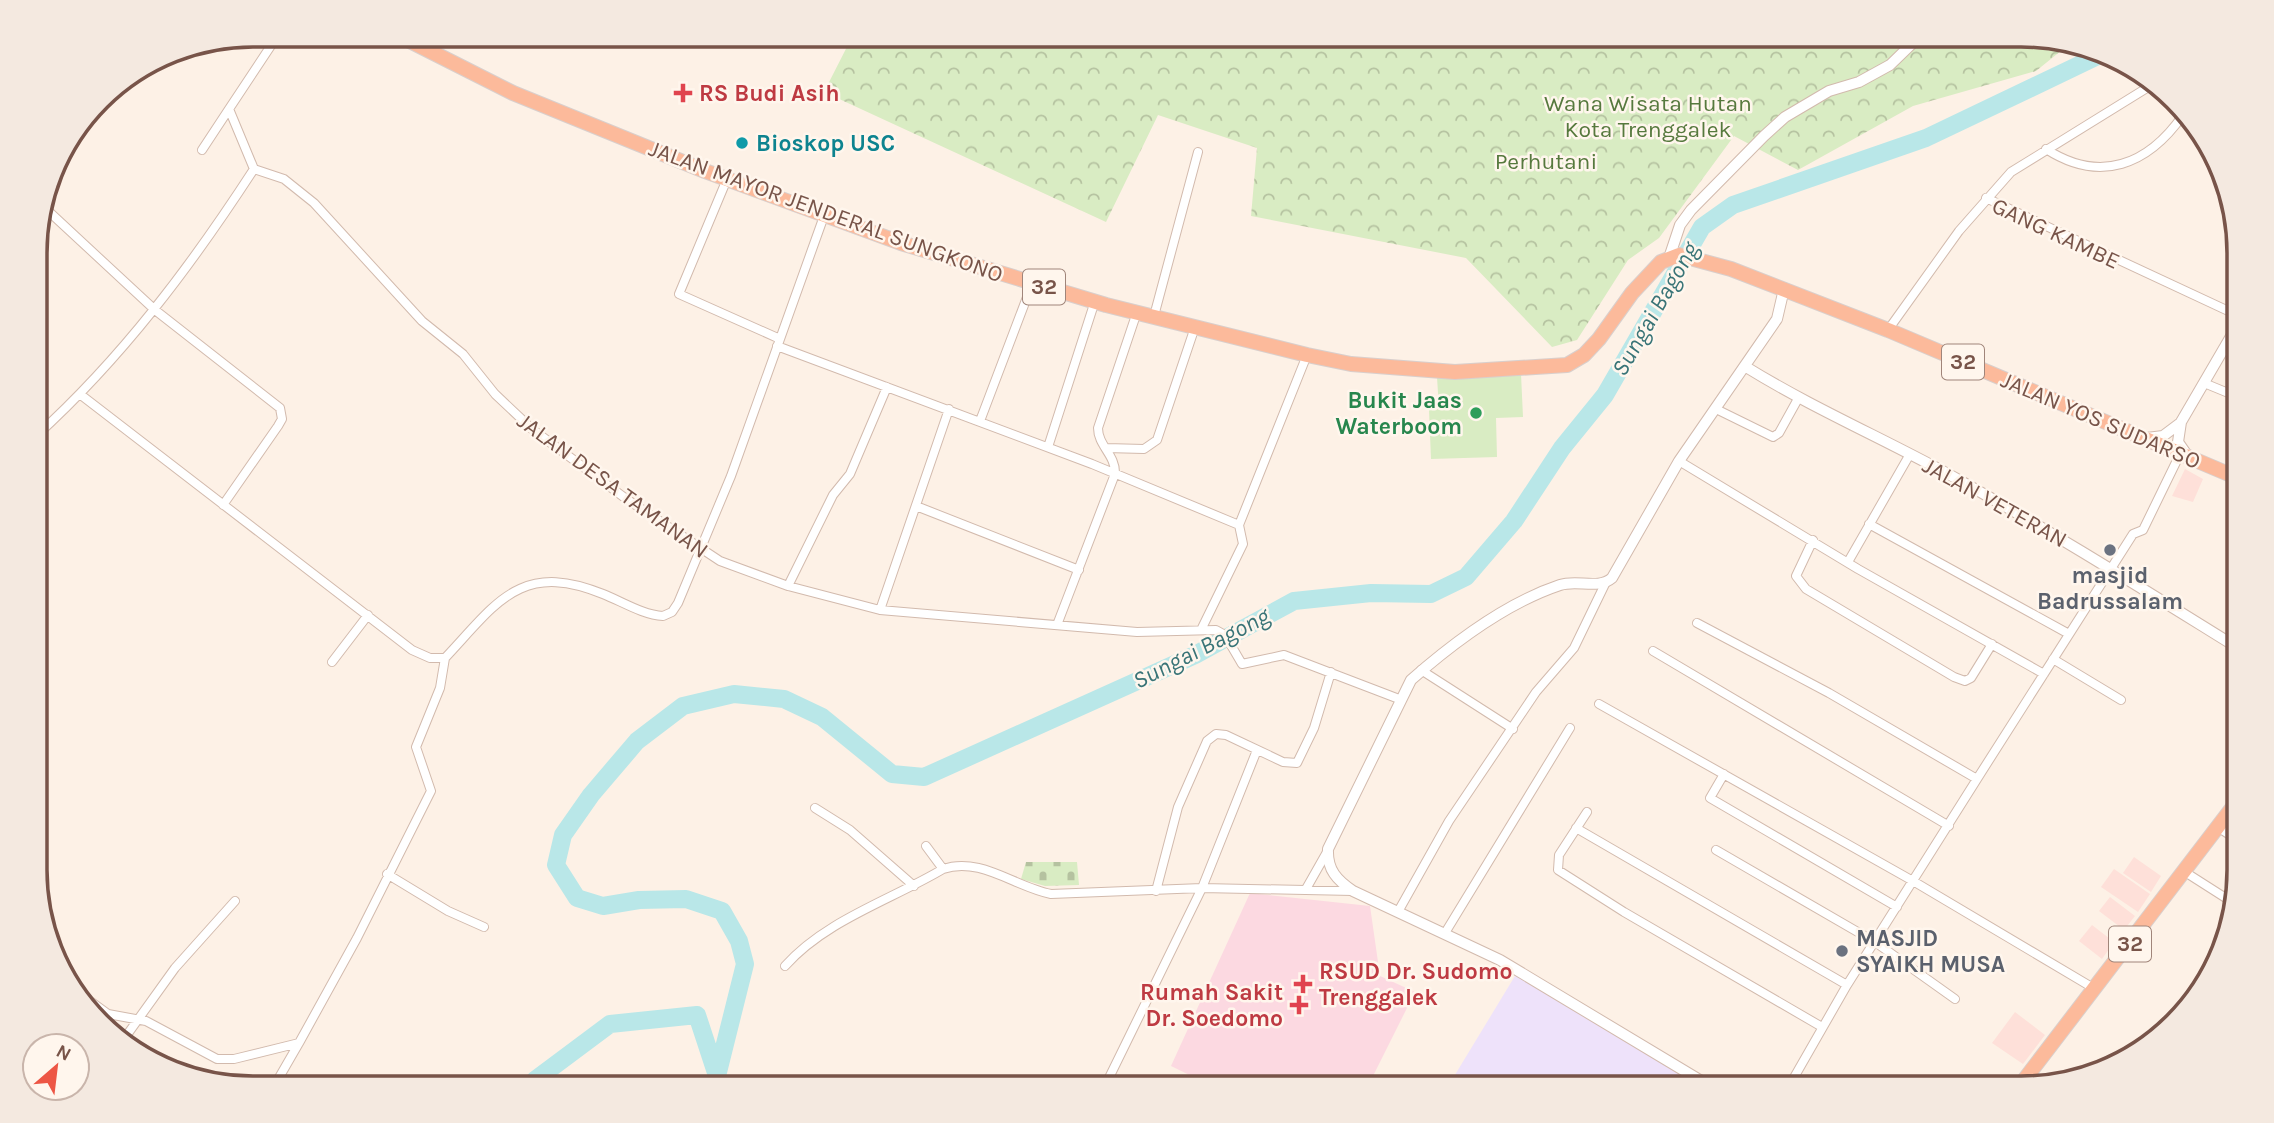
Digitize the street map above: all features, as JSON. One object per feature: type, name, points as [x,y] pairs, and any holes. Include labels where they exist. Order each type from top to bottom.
[{"type":"highway","name":"JALAN MAYOR JENDERAL SUNGKONO","points":[[422,47],[513,93],[727,179],[972,267],[1195,327],[1351,364],[1455,373],[1567,365],[1584,355],[1632,293],[1674,256]]},
{"type":"highway","name":"JALAN YOS SUDARSO","points":[[1674,256],[1731,269],[1784,289],[2227,472]]},
{"type":"highway","name":"32","points":[[2028,1075],[2227,816]]},
{"type":"street","points":[[202,150],[270,47]]},
{"type":"street","points":[[1674,256],[1680,225],[1691,210],[1764,136],[1786,117],[1829,91],[1859,82],[1890,65],[1909,47]]},
{"type":"street","points":[[1986,198],[2011,172],[2145,89]]},
{"type":"street","points":[[48,425],[81,395],[155,310],[202,249],[254,169],[229,109]]},
{"type":"street","points":[[2046,149],[2087,168],[2134,162],[2152,149],[2178,120]]},
{"type":"street","points":[[1154,316],[1198,152]]},
{"type":"street","name":"JALAN DESA TAMANAN","points":[[254,169],[275,174],[298,189],[347,236],[422,321],[463,354],[486,385],[532,429],[625,498],[720,561],[788,586],[880,610],[1137,632],[1216,630],[1225,635],[1238,662],[1250,664],[1266,657],[1284,655],[1399,699]]},
{"type":"street","points":[[727,179],[679,294],[779,342],[887,387],[1048,447],[1239,525]]},
{"type":"street","name":"GANG KAMBE","points":[[1888,330],[1986,198],[2227,310]]},
{"type":"street","points":[[51,214],[155,310],[270,398],[282,413],[278,426],[223,505]]},
{"type":"street","points":[[280,1076],[357,939],[387,874],[431,791],[430,779],[417,755],[417,740],[440,688],[445,658],[499,599],[510,592],[542,583],[570,583],[652,614],[668,615],[678,603],[731,477],[824,216]]},
{"type":"street","points":[[980,421],[1032,284]]},
{"type":"street","points":[[1398,910],[1449,821],[1536,692],[1574,649],[1605,584],[1612,578],[1679,461],[1777,319],[1784,289]]},
{"type":"street","points":[[1048,447],[1095,301]]},
{"type":"street","points":[[1057,625],[1115,474],[1115,463],[1098,435],[1098,428],[1137,312]]},
{"type":"street","points":[[1106,448],[1144,449],[1157,440],[1195,327]]},
{"type":"street","points":[[1795,1075],[1847,985],[2110,569],[2133,534],[2143,530],[2185,456],[2178,442],[2181,422],[2227,344]]},
{"type":"street","points":[[1201,630],[1243,544],[1239,525],[1307,355]]},
{"type":"street","name":"JALAN VETERAN","points":[[1746,367],[1910,454],[2110,569],[2227,641]]},
{"type":"street","points":[[2203,383],[2227,393]]},
{"type":"street","points":[[788,586],[833,495],[850,474],[887,387]]},
{"type":"street","points":[[81,395],[412,650],[430,658],[445,658]]},
{"type":"street","points":[[1716,409],[1773,437],[1779,433],[1799,397]]},
{"type":"street","points":[[880,610],[949,409]]},
{"type":"street","points":[[2141,437],[2163,436],[2181,422]]},
{"type":"street","points":[[1848,562],[1910,454]]},
{"type":"street","points":[[1679,461],[2044,674]]},
{"type":"street","points":[[916,506],[1079,570]]},
{"type":"street","points":[[1870,524],[2069,634]]},
{"type":"street","points":[[1813,540],[1796,576],[1806,589],[1954,677],[1965,681],[1971,678],[1992,644]]},
{"type":"street","points":[[1306,889],[1410,680],[1507,610],[1563,584],[1605,584]]},
{"type":"street","points":[[332,662],[368,615]]},
{"type":"street","points":[[1697,623],[1829,693],[1977,779]]},
{"type":"street","points":[[1653,651],[1949,826]]},
{"type":"street","points":[[2053,659],[2121,700]]},
{"type":"street","points":[[1421,670],[1513,729]]},
{"type":"street","points":[[1156,891],[1178,807],[1207,741],[1221,734],[1287,763],[1299,760],[1314,728],[1331,672]]},
{"type":"street","points":[[1599,704],[1913,881],[2095,989]]},
{"type":"street","points":[[1445,933],[1570,728]]},
{"type":"street","points":[[1110,1076],[1202,888],[1257,750]]},
{"type":"street","points":[[1724,774],[1710,798],[1897,906]]},
{"type":"street","points":[[815,808],[850,830],[914,886]]},
{"type":"street","points":[[1587,812],[1557,861],[1558,870],[1822,1027]]},
{"type":"street","points":[[1576,828],[1847,985]]},
{"type":"street","points":[[2219,828],[2227,833]]},
{"type":"street","points":[[926,846],[943,869]]},
{"type":"street","points":[[1328,849],[1331,869],[1336,879],[1353,891],[1500,960],[1692,1075]]},
{"type":"street","points":[[1716,850],[1875,942],[1955,999]]},
{"type":"street","points":[[785,966],[800,949],[822,934],[943,869],[961,864],[972,865],[1034,890],[1051,894],[1202,888],[1353,891]]},
{"type":"street","points":[[2185,872],[2225,897]]},
{"type":"street","points":[[387,874],[448,911],[484,928]]},
{"type":"street","points":[[129,1033],[175,968],[235,901]]},
{"type":"street","points":[[101,1009],[108,1014],[140,1019],[217,1059],[234,1059],[299,1043]]},
{"type":"shaded area","points":[[2185,469],[2203,479],[2193,502],[2172,496]]},
{"type":"shaded area","points":[[2134,857],[2161,876],[2151,892],[2123,873]]},
{"type":"shaded area","points":[[2114,869],[2150,894],[2138,912],[2101,887]]},
{"type":"shaded area","name":"RSUD Dr. Sudomo Trenggalek","points":[[1250,893],[1370,906],[1380,976],[1415,992],[1373,1075],[1190,1075],[1171,1066]]},
{"type":"shaded area","points":[[2110,897],[2135,916],[2124,930],[2099,911]]},
{"type":"shaded area","points":[[2092,925],[2114,942],[2102,959],[2079,941]]},
{"type":"shaded area","points":[[1518,971],[1684,1072],[1682,1075],[1455,1075]]},
{"type":"shaded area","points":[[2015,1012],[2045,1035],[2023,1064],[1992,1043]]},
{"type":"green space","name":"Perhutani","points":[[847,47],[2021,47],[2060,51],[2036,71],[1913,106],[1798,170],[1734,136],[1659,238],[1628,260],[1577,340],[1552,347],[1466,258],[1251,216],[1257,148],[1158,115],[1106,222],[824,92]]},
{"type":"green space","name":"Bukit Jaas Waterboom","points":[[1521,374],[1523,417],[1496,418],[1497,457],[1431,459],[1429,410],[1439,409],[1437,377]]},
{"type":"green space","points":[[1026,862],[1077,862],[1079,885],[1045,886],[1021,879]]},
{"type":"waterway","name":"Sungai Bagong","points":[[717,1076],[745,964],[739,941],[722,911],[686,899],[639,900],[603,906],[577,898],[556,865],[563,835],[591,795],[637,741],[683,706],[734,694],[784,699],[822,717],[892,774],[924,777],[1195,655],[1294,601],[1371,593],[1431,594],[1466,577],[1514,521],[1562,448],[1605,395],[1702,227],[1733,205],[1926,138],[2091,59]]},
{"type":"waterway","points":[[541,1076],[610,1024],[697,1015],[717,1076]]},
{"type":"place","name":"RS Budi Asih","points":[[683,93]]},
{"type":"place","name":"Bioskop USC","points":[[742,143]]},
{"type":"place","name":"Bukit Jaas Waterboom","points":[[1476,413]]},
{"type":"place","name":"masjid Badrussalam","points":[[2110,550]]},
{"type":"place","name":"MASJID SYAIKH MUSA","points":[[1842,951]]},
{"type":"place","name":"RSUD Dr. Sudomo Trenggalek","points":[[1303,984]]},
{"type":"place","name":"Rumah Sakit Dr. Soedomo","points":[[1299,1005]]},
{"type":"park label","name":"Wana Wisata Hutan Kota Trenggalek","points":[[1648,116]]}]
